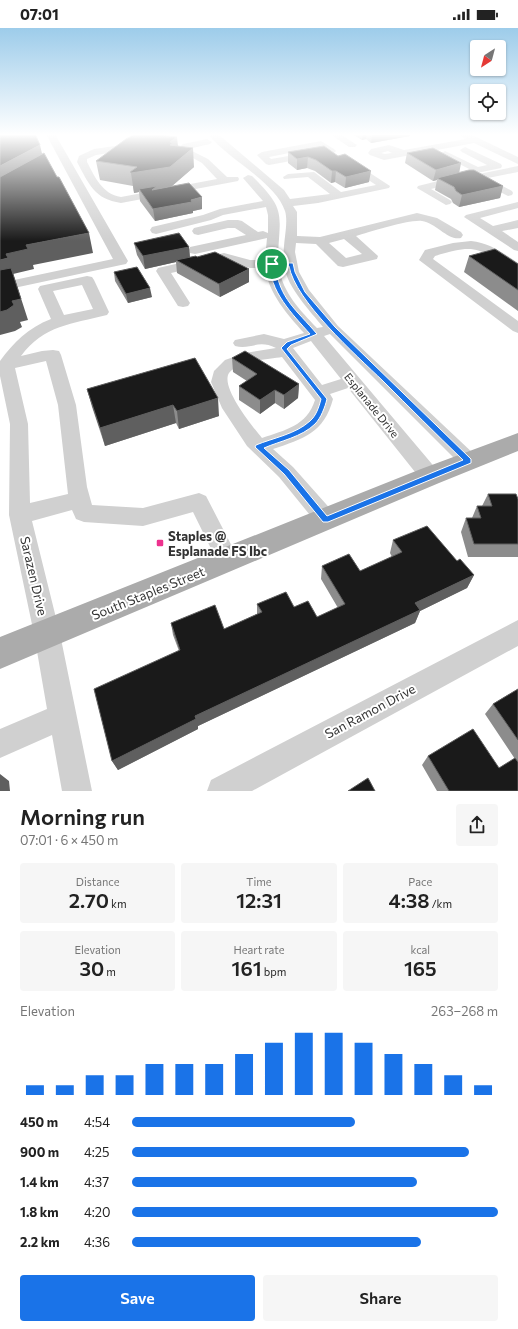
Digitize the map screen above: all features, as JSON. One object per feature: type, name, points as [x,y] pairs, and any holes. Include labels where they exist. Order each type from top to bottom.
[{"type":"main road","name":"South Staples Street","points":[[0,653],[430,476],[518,442]]},
{"type":"street","points":[[0,287],[121,261],[66,170]]},
{"type":"street","points":[[87,170],[104,196],[113,200],[121,200],[225,181],[252,175],[259,170]]},
{"type":"street","points":[[214,170],[225,181]]},
{"type":"street","name":"Esplanade Drive","points":[[245,170],[280,192],[286,203],[290,212],[289,252],[292,272],[303,292],[333,329],[469,461]]},
{"type":"street","points":[[278,170],[316,201]]},
{"type":"street","points":[[286,203],[316,201],[385,186],[360,170]]},
{"type":"street","points":[[446,202],[422,188],[466,177],[479,177],[511,170]]},
{"type":"street","points":[[285,175],[310,174],[340,196]]},
{"type":"street","name":"Esplanade Drive","points":[[252,175],[274,213],[274,233],[271,253],[272,264],[274,278],[286,303],[314,334],[430,476]]},
{"type":"street","points":[[479,177],[508,193]]},
{"type":"street","points":[[156,230],[207,218],[220,212],[268,202]]},
{"type":"street","points":[[518,205],[470,217],[518,246]]},
{"type":"street","points":[[290,239],[320,241],[418,217],[432,219],[457,235]]},
{"type":"street","points":[[174,237],[228,224],[238,224],[256,237]]},
{"type":"street","points":[[492,230],[518,224]]},
{"type":"street","points":[[195,250],[274,233]]},
{"type":"street","points":[[320,241],[343,263],[372,256],[347,235]]},
{"type":"street","points":[[518,269],[484,248],[471,244],[430,253],[426,260],[518,328]]},
{"type":"street","points":[[183,303],[162,271],[224,257],[250,264],[291,264]]},
{"type":"street","points":[[59,321],[45,289],[130,269]]},
{"type":"street","points":[[3,366],[19,345],[40,328],[59,321],[102,312],[87,280]]},
{"type":"street","points":[[326,520],[286,472],[251,439],[224,396],[219,384],[221,372],[235,362],[286,349],[314,334],[333,329]]},
{"type":"street","points":[[241,343],[260,337],[266,337],[286,349],[324,399],[313,422],[298,431],[258,447]]},
{"type":"street","points":[[3,366],[42,356],[53,355],[67,405],[76,487],[84,513],[143,517],[199,502],[228,560]]},
{"type":"street","name":"Sarazen Drive","points":[[3,366],[19,424],[20,515],[47,634],[77,791]]},
{"type":"street","points":[[319,392],[352,381]]},
{"type":"street","points":[[20,515],[80,499]]},
{"type":"street","name":"San Ramon Drive","points":[[222,791],[518,632]]},
{"type":"street","points":[[0,744],[63,716]]},
{"type":"building","points":[[14,170],[53,170],[57,177],[59,177],[89,233],[26,245],[28,249],[6,254],[8,258],[0,260],[0,177]]},
{"type":"building","points":[[133,170],[153,170],[131,173],[130,172]]},
{"type":"building","points":[[330,170],[369,170],[371,171],[346,177],[336,171]]},
{"type":"building","points":[[474,170],[503,186],[462,195],[456,191],[454,187],[437,178]]},
{"type":"building","points":[[189,183],[202,197],[191,200],[192,202],[153,209],[139,189],[157,186],[152,190]]},
{"type":"building","points":[[179,233],[189,247],[143,256],[134,243]]},
{"type":"building","points":[[495,249],[518,264],[518,290],[469,256]]},
{"type":"building","points":[[215,252],[249,269],[219,284],[176,260],[197,257]]},
{"type":"building","points":[[137,267],[150,288],[126,294],[114,272]]},
{"type":"building","points":[[11,268],[21,299],[12,301],[14,305],[7,310],[0,312],[0,270]]},
{"type":"building","points":[[245,351],[299,384],[284,395],[275,390],[260,400],[239,386],[257,374],[232,358]]},
{"type":"building","points":[[195,358],[218,398],[177,411],[173,405],[100,428],[87,389]]},
{"type":"building","points":[[488,494],[516,494],[518,499],[518,544],[474,544],[466,518],[481,518],[477,506],[492,506]]},
{"type":"building","points":[[427,526],[457,561],[460,559],[474,575],[415,603],[420,610],[195,716],[196,719],[112,761],[94,689],[180,650],[171,623],[215,605],[224,629],[262,612],[257,604],[286,592],[294,607],[308,601],[317,617],[345,604],[322,566],[349,554],[360,571],[402,552],[393,540]]},
{"type":"building","points":[[518,689],[518,740],[493,704]]},
{"type":"building","points":[[473,729],[499,768],[515,758],[518,762],[518,791],[449,791],[428,756]]},
{"type":"building","points":[[368,778],[375,791],[348,791]]},
{"type":"place","name":"Staples @ Esplanade FS Ibc","points":[[160,543]]},
{"type":"route","points":[[272,264],[291,264],[292,272],[303,292],[333,329],[469,461],[326,520],[286,472],[258,447],[298,431],[313,422],[324,399],[284,348],[289,344],[314,334],[286,303],[274,278],[272,264]]}]
